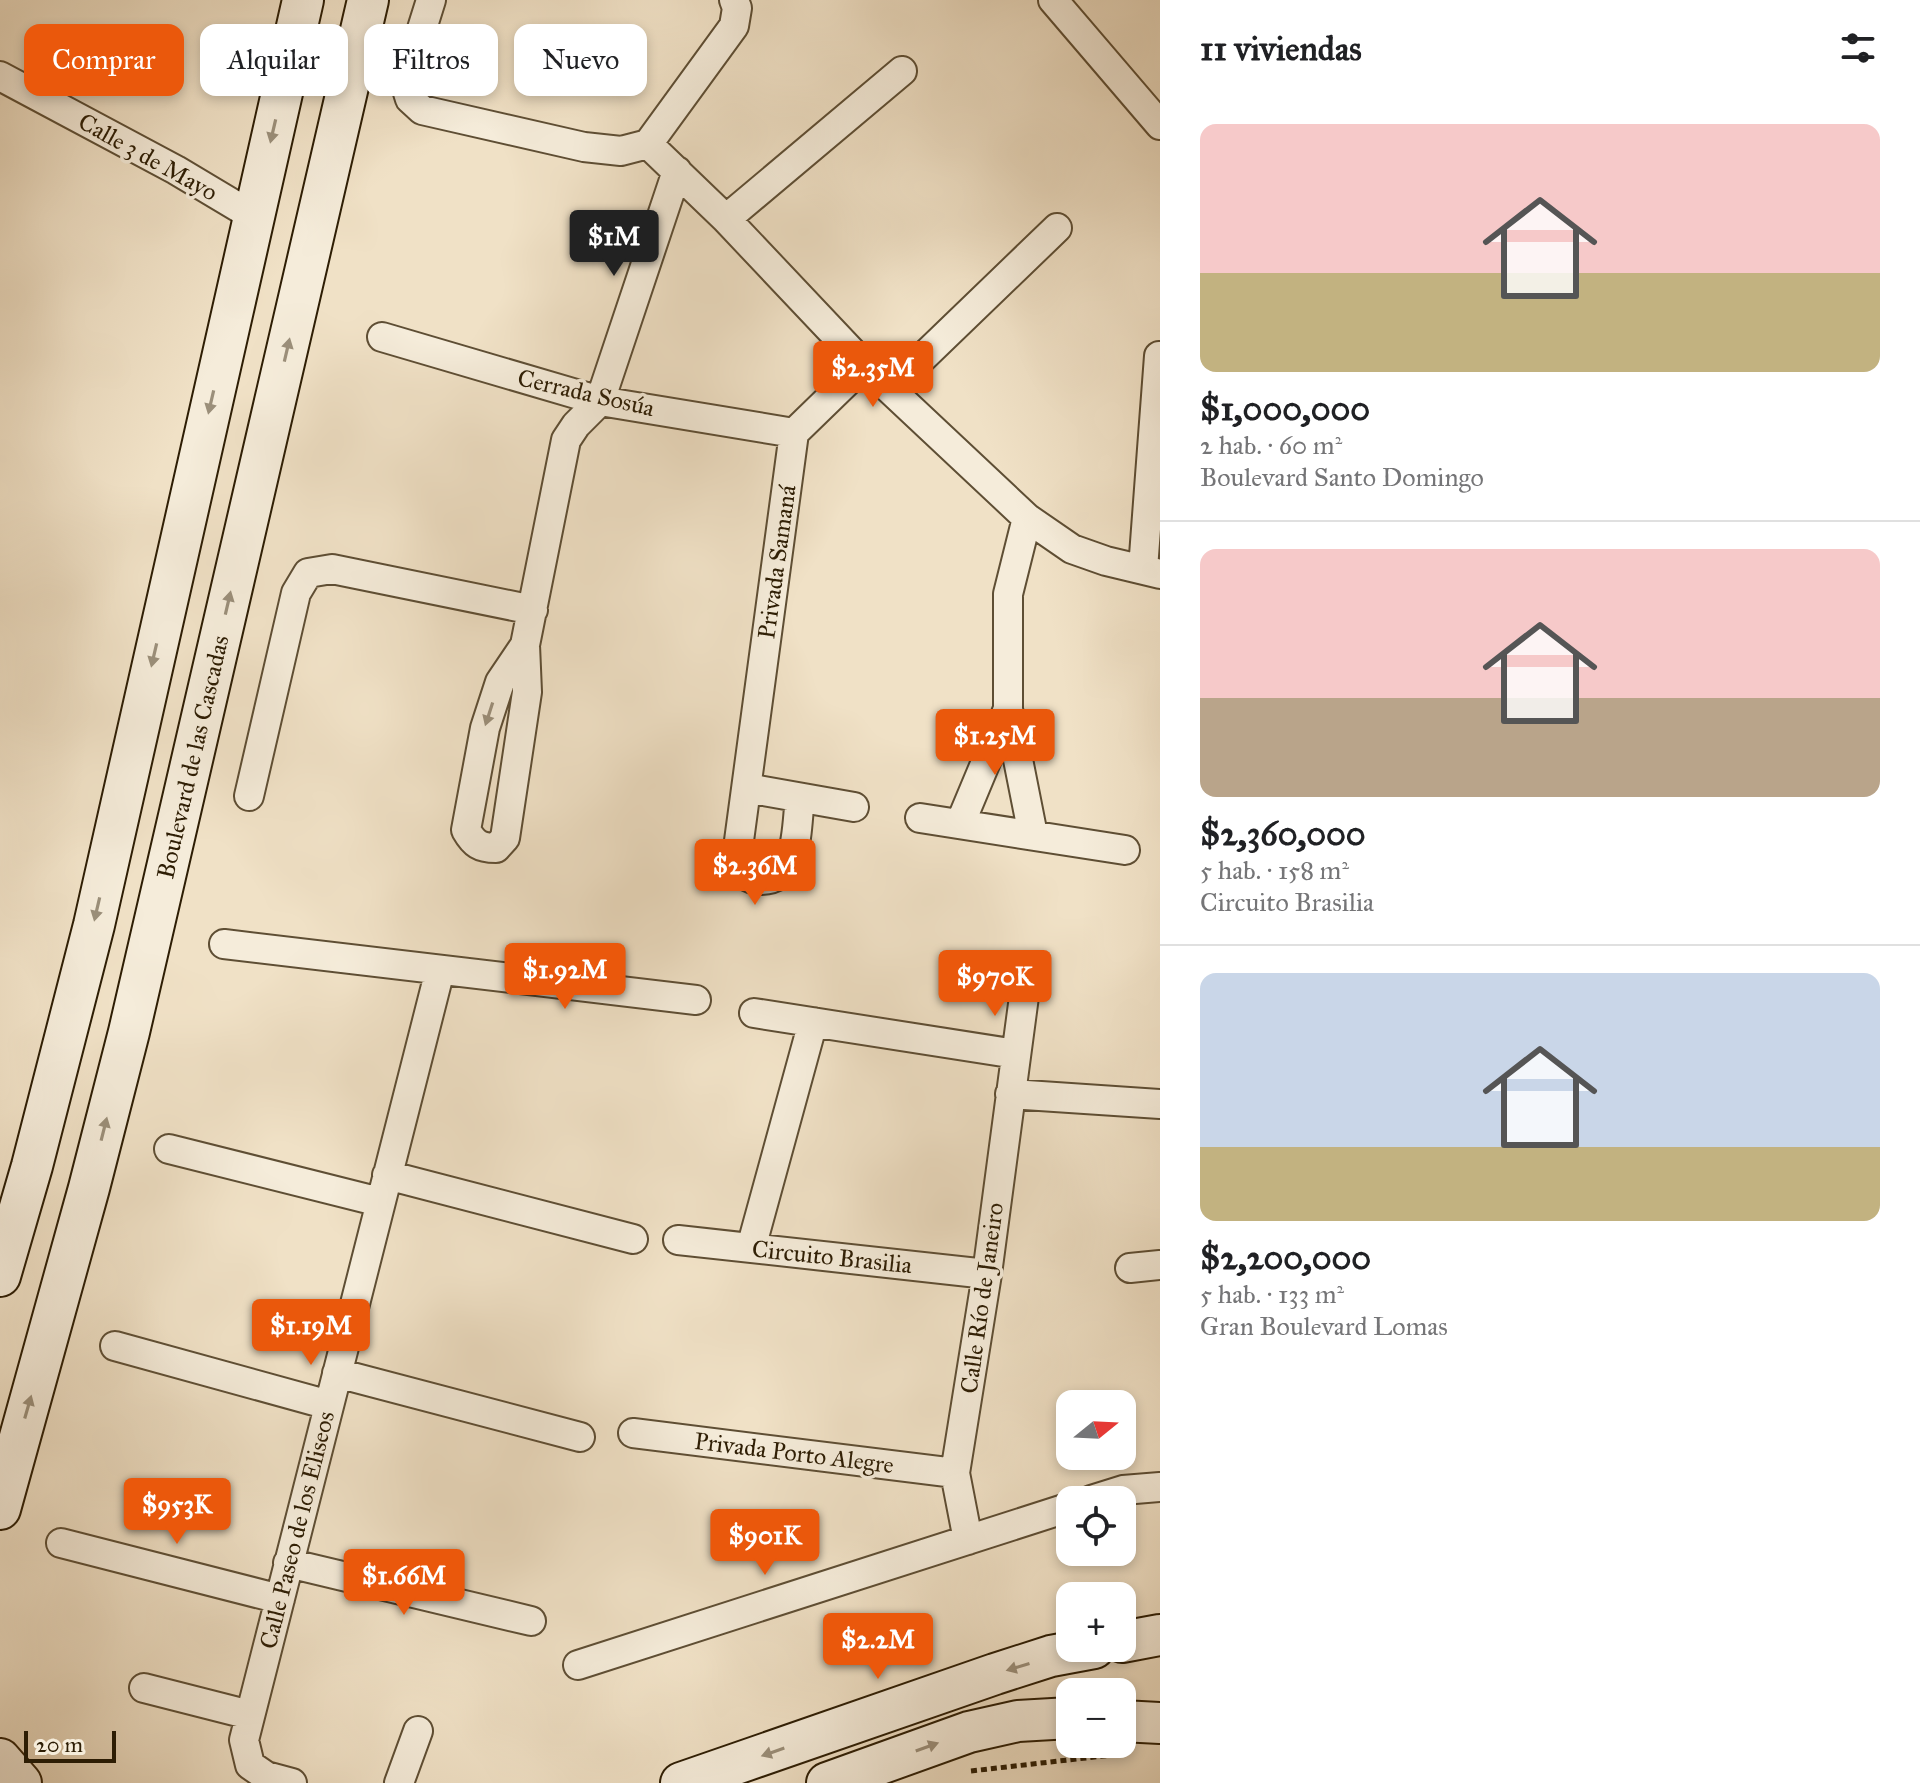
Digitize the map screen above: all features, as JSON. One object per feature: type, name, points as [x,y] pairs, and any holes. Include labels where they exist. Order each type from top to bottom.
[{"type":"main road","points":[[0,1276],[32,1166],[94,925],[303,0]]},
{"type":"main road","name":"Boulevard de las Cascadas","points":[[0,1509],[129,1032],[368,0]]},
{"type":"main road","points":[[32,1166],[89,1188]]},
{"type":"main road","points":[[1136,1639],[1160,1635]]},
{"type":"main road","points":[[681,1783],[1056,1655]]},
{"type":"main road","points":[[827,1783],[969,1732],[1018,1721],[1056,1719]]},
{"type":"main road","points":[[1136,1731],[1160,1723]]},
{"type":"main road","points":[[0,1759],[21,1783]]},
{"type":"street","points":[[431,0],[405,83],[410,99],[422,110],[584,147],[621,151],[648,144],[734,26],[737,8],[734,0]]},
{"type":"street","points":[[1053,0],[1155,109]]},
{"type":"street","points":[[726,219],[902,71]]},
{"type":"street","name":"Calle 3 de Mayo","points":[[0,76],[176,170],[253,216]]},
{"type":"street","points":[[648,144],[726,219],[864,365],[1027,518],[1072,549],[1151,572],[1159,356]]},
{"type":"street","points":[[525,645],[500,682],[485,728],[466,830],[472,841],[483,848],[496,848],[505,838],[527,692],[525,645],[566,440],[600,401],[677,171]]},
{"type":"street","points":[[890,389],[1057,228]]},
{"type":"street","name":"Cerrada Sosúa","points":[[382,337],[600,401],[794,433]]},
{"type":"street","points":[[794,433],[864,365]]},
{"type":"street","name":"Privada Samaná","points":[[794,433],[736,863],[743,874],[756,881],[771,879],[785,871],[792,858],[800,798]]},
{"type":"street","points":[[1027,518],[1008,594],[1008,709],[1033,835]]},
{"type":"street","points":[[249,796],[296,593],[308,573],[332,569],[533,610]]},
{"type":"street","points":[[960,824],[1008,709]]},
{"type":"street","points":[[747,788],[854,807]]},
{"type":"street","points":[[920,818],[1125,850]]},
{"type":"street","points":[[224,944],[696,1000]]},
{"type":"street","name":"Calle Paseo de los Eliseos","points":[[292,1783],[266,1776],[250,1765],[244,1740],[440,970]]},
{"type":"street","name":"Calle Río de Janeiro","points":[[968,1540],[955,1473],[987,1274],[1025,989]]},
{"type":"street","points":[[754,1013],[1016,1054]]},
{"type":"street","points":[[751,1248],[813,1022]]},
{"type":"street","points":[[1010,1094],[1160,1104]]},
{"type":"street","points":[[169,1149],[380,1202]]},
{"type":"street","points":[[387,1175],[633,1239]]},
{"type":"street","name":"Circuito Brasilia","points":[[678,1240],[987,1274]]},
{"type":"street","points":[[1130,1268],[1160,1265]]},
{"type":"street","points":[[115,1346],[329,1405]]},
{"type":"street","points":[[337,1373],[580,1437]]},
{"type":"street","name":"Privada Porto Alegre","points":[[633,1433],[955,1473]]},
{"type":"street","points":[[1136,1489],[1160,1487]]},
{"type":"street","points":[[578,1665],[1056,1512]]},
{"type":"street","points":[[61,1543],[280,1599]]},
{"type":"street","points":[[288,1563],[531,1621]]},
{"type":"street","points":[[144,1688],[250,1715]]},
{"type":"street","points":[[399,1783],[418,1731]]},
{"type":"path","points":[[968,1771],[1056,1751]]}]
